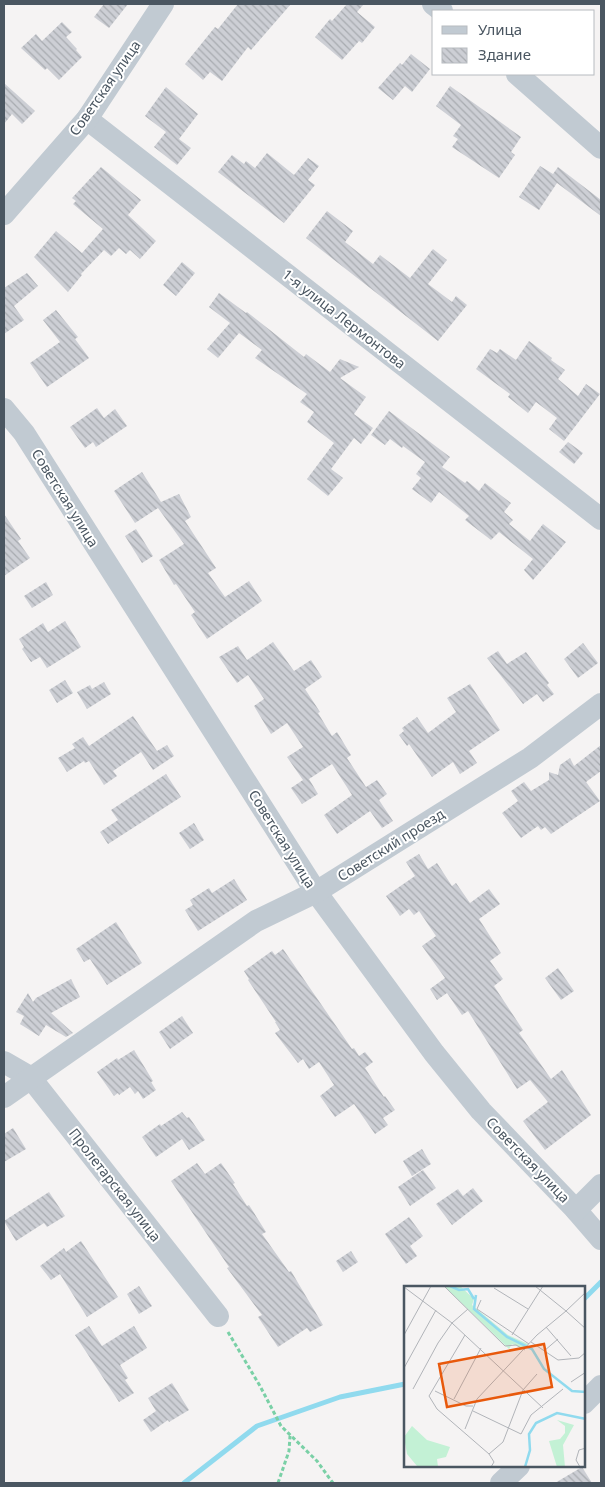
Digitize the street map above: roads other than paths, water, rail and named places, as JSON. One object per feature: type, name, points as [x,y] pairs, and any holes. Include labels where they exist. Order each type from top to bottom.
[{"type":"street","name":"Советская улица","points":[[4,214],[87,119],[163,4]]},
{"type":"street","points":[[518,75],[601,148]]},
{"type":"street","name":"1-я улица Лермонтова","points":[[87,119],[601,519]]},
{"type":"street","name":"Советская улица","points":[[4,409],[24,433],[316,892],[434,1053],[481,1111],[576,1210],[601,1239]]},
{"type":"street","name":"Советский проезд","points":[[4,1096],[256,921],[316,892],[530,758],[601,704]]},
{"type":"street","name":"Пролетарская улица","points":[[4,1062],[30,1077],[218,1316]]},
{"type":"street","points":[[576,1210],[601,1185]]},
{"type":"street","points":[[585,1402],[601,1386]]},
{"type":"waterway","points":[[585,1298],[601,1282]]},
{"type":"waterway","points":[[184,1483],[257,1426],[340,1397],[404,1384]]}]
